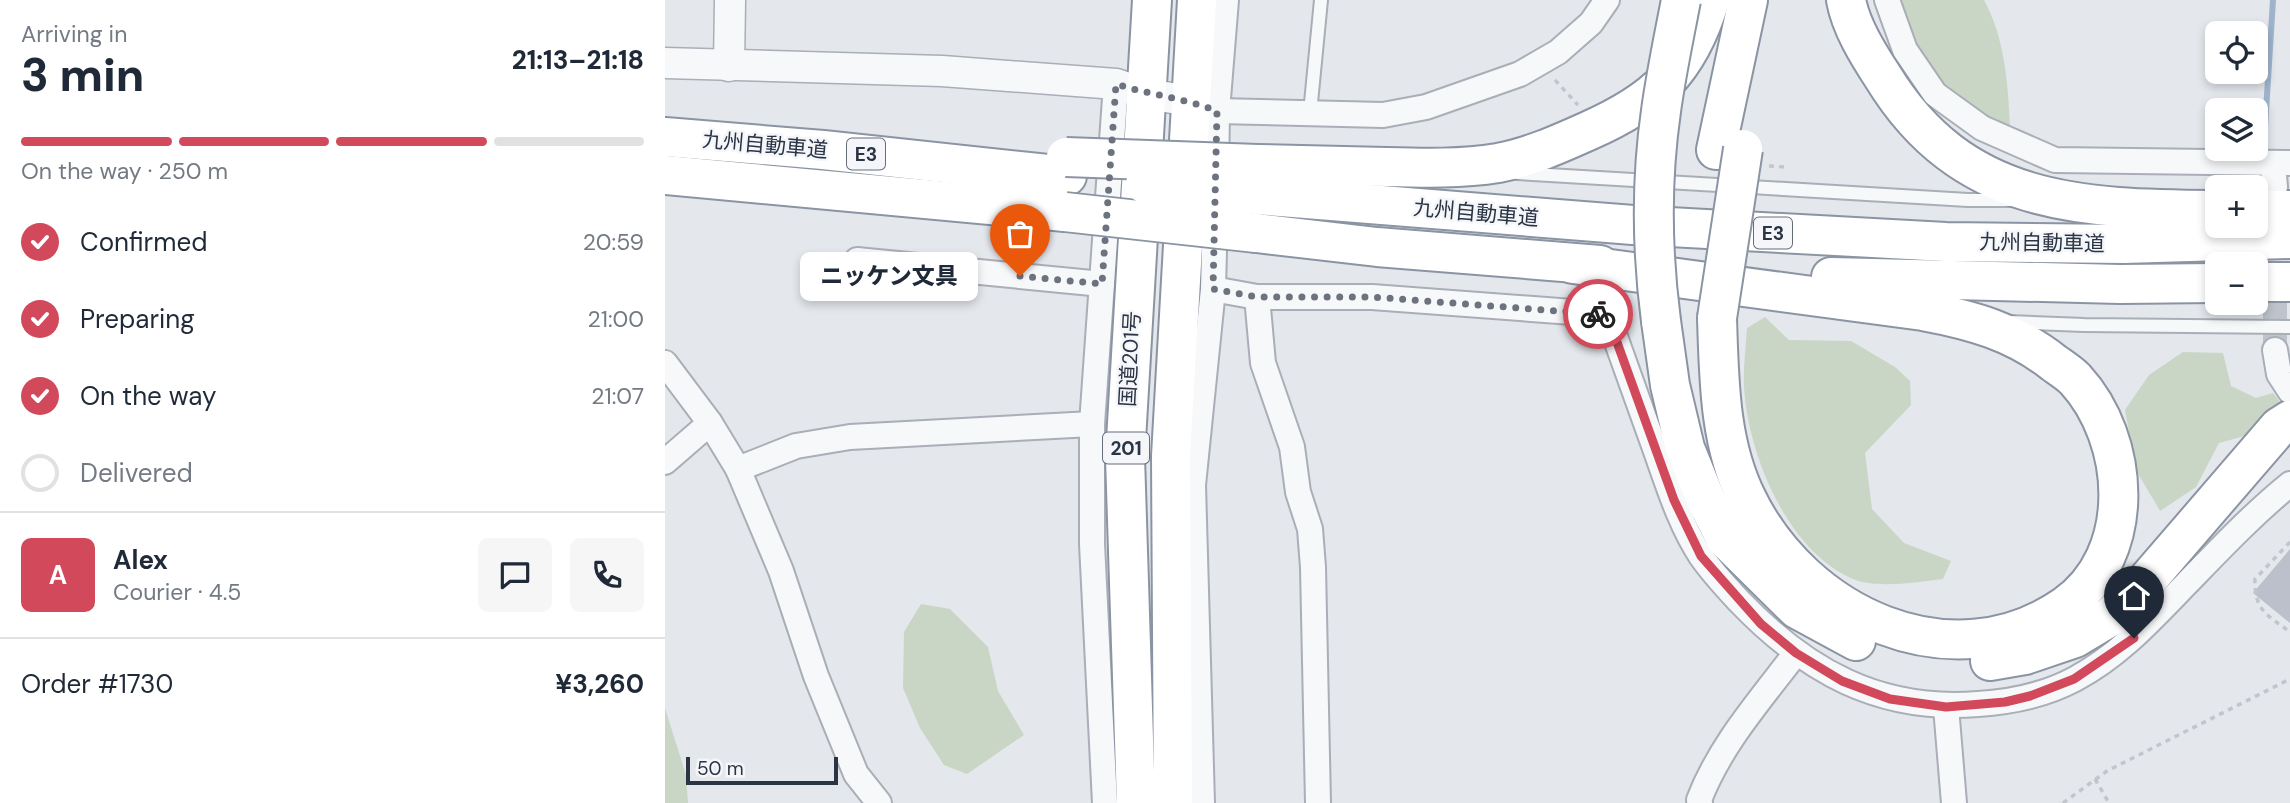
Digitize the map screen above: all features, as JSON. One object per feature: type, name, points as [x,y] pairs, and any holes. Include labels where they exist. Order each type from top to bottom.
[{"type":"highway","name":"国道201号","points":[[1136,803],[1125,457],[1131,89],[1151,0]]},
{"type":"highway","name":"201","points":[[1173,803],[1171,456],[1204,106],[1197,0]]},
{"type":"highway","points":[[1573,264],[1923,311],[1971,320],[2014,336],[2075,379],[2099,414],[2110,442],[2117,470],[2120,501],[2116,525],[2099,567],[2085,588],[2066,605],[2038,622],[2012,632],[1984,638],[1950,640],[1913,635],[1878,624],[1849,610],[1819,590],[1789,561],[1766,533],[1746,498],[1732,459],[1723,415],[1690,318],[1654,271],[1654,191],[1660,112],[1681,0]]},
{"type":"highway","points":[[1257,180],[1454,168],[1500,163],[1544,151],[1613,120],[1648,100],[1680,67],[1700,31],[1710,0]]},
{"type":"highway","points":[[1729,150],[1748,0]]},
{"type":"highway","points":[[1774,0],[1729,150],[1690,318],[1692,381],[1711,471],[1751,561],[1768,583],[1797,609],[1841,635],[1916,661],[1975,664],[2025,654],[2075,638],[2110,617],[2148,579],[2279,428],[2290,420]]},
{"type":"highway","points":[[1846,0],[1869,55],[1893,94],[1932,139],[1974,169],[2022,191],[2055,200],[2143,210],[2205,210]]},
{"type":"highway","name":"九州自動車道","points":[[665,137],[823,150],[1066,182],[1255,233],[1377,247],[1573,264],[1945,281],[2205,283]]},
{"type":"highway","name":"九州自動車道","points":[[665,175],[1066,182],[1257,180],[1633,225],[1946,242],[2124,244],[2290,239]]},
{"type":"highway","points":[[2268,282],[2290,282]]},
{"type":"street","points":[[729,66],[730,0]]},
{"type":"street","points":[[1202,803],[1193,485],[1213,289],[1204,106],[1226,0]]},
{"type":"street","points":[[665,63],[942,71],[1131,89],[1204,106],[1383,115],[1455,98],[1520,74],[1558,52],[1591,23],[1607,0]]},
{"type":"street","points":[[1887,0],[1905,50],[1934,93],[1982,128],[2055,160],[2277,187]]},
{"type":"street","points":[[1105,803],[1091,544],[1092,424],[1102,284],[1131,89]]},
{"type":"street","points":[[857,260],[1102,284]]},
{"type":"street","points":[[1213,289],[1257,297],[1372,297],[1599,314],[1614,334],[1674,500],[1701,556],[1761,624],[1796,653],[1842,681],[1890,699],[1946,707],[2005,702],[2030,696],[2074,679],[2134,638],[2244,525],[2290,484]]},
{"type":"street","points":[[1257,297],[1263,363],[1292,447],[1298,492],[1310,529],[1318,803]]},
{"type":"street","points":[[2275,350],[2279,374],[2290,391]]},
{"type":"street","points":[[670,380],[710,423],[739,469],[781,571],[816,676],[856,774],[879,803]]},
{"type":"street","points":[[665,462],[710,423]]},
{"type":"street","points":[[739,469],[796,446],[850,437],[1092,424]]},
{"type":"street","points":[[1700,803],[1707,777],[1729,741],[1796,653]]},
{"type":"street","points":[[1946,707],[1954,803]]},
{"type":"lane","points":[[1310,113],[1321,0]]},
{"type":"lane","points":[[1454,168],[1968,200],[2055,200]]},
{"type":"lane","points":[[1971,320],[2084,326],[2290,327]]},
{"type":"path","points":[[2290,542],[2255,579],[2254,596],[2264,613],[2290,632]]},
{"type":"path","points":[[2063,803],[2107,771],[2290,679]]},
{"type":"path","points":[[2095,779],[2109,803]]},
{"type":"green space","points":[[1898,0],[1984,0],[2001,46],[2010,127],[1979,111],[1953,93],[1932,71],[1910,37]]},
{"type":"green space","points":[[1765,317],[1789,340],[1851,341],[1895,367],[1910,381],[1911,405],[1865,453],[1872,509],[1904,543],[1951,561],[1943,579],[1873,584],[1853,579],[1830,565],[1809,547],[1791,524],[1775,498],[1763,470],[1747,413],[1744,380],[1747,328]]},
{"type":"green space","points":[[2183,352],[2223,353],[2231,386],[2256,398],[2273,393],[2282,405],[2252,434],[2219,443],[2196,487],[2160,511],[2136,470],[2125,410],[2149,375]]},
{"type":"green space","points":[[921,604],[950,609],[988,647],[998,691],[1024,735],[967,774],[944,765],[920,728],[903,688],[904,632]]},
{"type":"green space","points":[[665,708],[686,775],[688,803],[665,803]]},
{"type":"building","points":[[2290,549],[2290,623],[2253,593]]},
{"type":"waterway","points":[[2267,98],[2273,0]]},
{"type":"tunnel","points":[[2275,226],[2275,350]]},
{"type":"way so far","points":[[1020,276],[1102,284],[1116,84],[1146,94],[1191,101],[1217,111],[1213,289],[1257,297],[1372,297],[1598,314]]},
{"type":"place","name":"ニッケン文具","points":[[1020,276]]},
{"type":"route","points":[[1598,314],[1614,334],[1674,500],[1701,556],[1761,624],[1796,653],[1842,681],[1890,699],[1946,707],[2005,702],[2030,696],[2074,679],[2134,638]]}]
